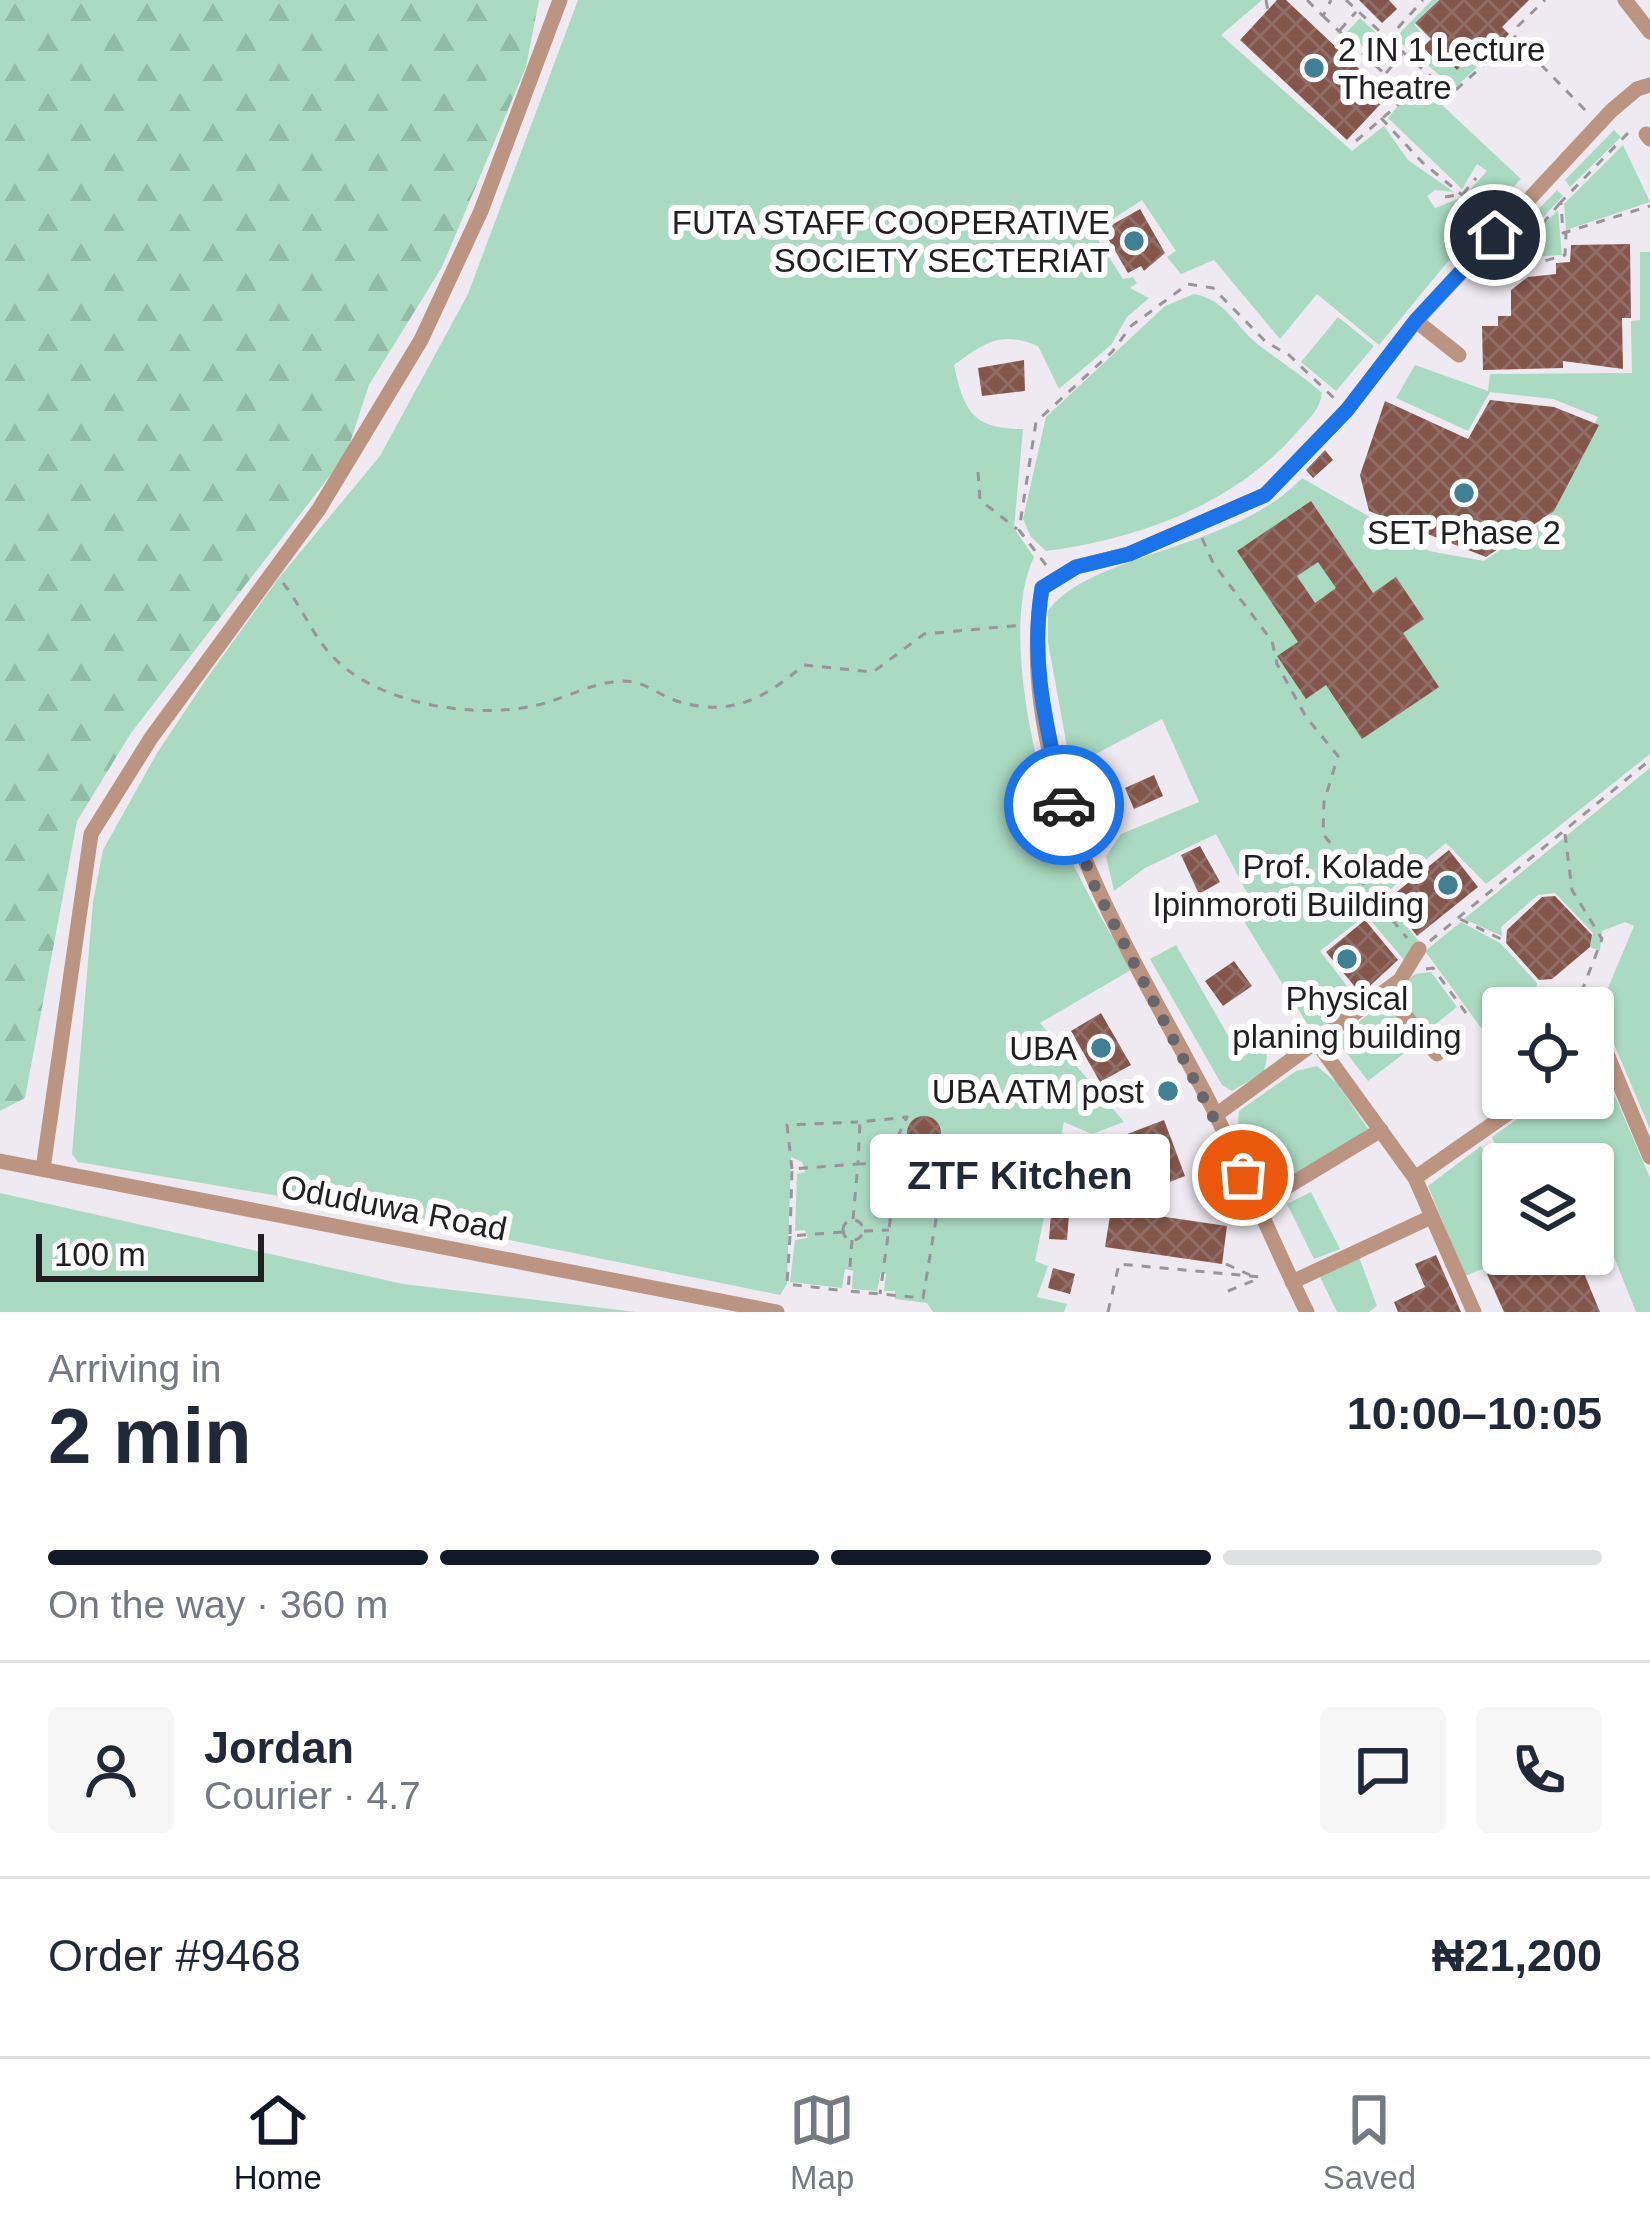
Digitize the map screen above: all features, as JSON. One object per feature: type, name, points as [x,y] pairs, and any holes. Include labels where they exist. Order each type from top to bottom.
[{"type":"street","points":[[43,1169],[91,834],[268,574],[319,509],[421,340],[482,211],[560,0]]},
{"type":"street","points":[[1625,0],[1650,32]]},
{"type":"street","points":[[1304,1312],[1216,1115],[1070,831],[1038,694],[1036,623],[1042,588],[1056,575],[1129,554],[1265,495],[1347,410],[1416,320],[1600,123],[1637,89],[1650,85]]},
{"type":"street","points":[[1416,320],[1459,355]]},
{"type":"street","points":[[1216,1115],[1318,1044],[1385,991],[1413,960]]},
{"type":"street","points":[[1385,991],[1437,1054]]},
{"type":"street","points":[[1318,1044],[1415,1178],[1474,1312]]},
{"type":"street","points":[[1614,1071],[1650,1157]]},
{"type":"street","points":[[1415,1178],[1500,1119]]},
{"type":"street","points":[[1257,1205],[1381,1130]]},
{"type":"street","name":"Oduduwa Road","points":[[0,1161],[777,1312]]},
{"type":"street","points":[[1292,1282],[1430,1218]]},
{"type":"path","points":[[1266,0],[1268,11]]},
{"type":"path","points":[[1306,0],[1408,95]]},
{"type":"path","points":[[1323,16],[1331,0]]},
{"type":"path","points":[[1346,0],[1450,94],[1515,38],[1518,26],[1545,0]]},
{"type":"path","points":[[1388,40],[1423,0]]},
{"type":"path","points":[[1340,30],[1358,10]]},
{"type":"path","points":[[1394,18],[1400,24]]},
{"type":"path","points":[[1515,38],[1600,123]]},
{"type":"path","points":[[1385,73],[1403,52]]},
{"type":"path","points":[[1357,141],[1408,95],[1438,84]]},
{"type":"path","points":[[1381,118],[1490,218]]},
{"type":"path","points":[[1561,202],[1565,255],[1527,266],[1513,259],[1561,202],[1628,133]]},
{"type":"path","points":[[1445,197],[1463,194],[1476,178]]},
{"type":"path","points":[[1566,233],[1650,206]]},
{"type":"path","points":[[1019,530],[1036,422],[1166,297],[1188,284],[1213,288],[1266,342],[1288,355],[1347,410]]},
{"type":"path","points":[[978,472],[980,500],[1019,530],[1056,575]]},
{"type":"path","points":[[1196,525],[1214,563],[1272,641],[1277,664],[1306,717],[1338,755],[1324,802],[1323,834],[1335,856],[1363,880],[1407,938],[1413,960]]},
{"type":"path","points":[[268,574],[280,578],[323,646],[350,673],[381,689],[471,709],[530,707],[595,684],[627,681],[653,686],[677,702],[731,709],[753,703],[804,665],[873,672],[924,634],[1036,623]]},
{"type":"path","points":[[1413,960],[1650,760]]},
{"type":"path","points":[[1564,832],[1572,890],[1602,939],[1583,987]]},
{"type":"path","points":[[1459,918],[1501,939]]},
{"type":"path","points":[[1413,960],[1433,968],[1466,1013]]},
{"type":"path","points":[[792,1169],[945,1165],[923,1298],[787,1285],[792,1169],[787,1125],[907,1117],[899,1134],[909,1143],[911,1163]]},
{"type":"path","points":[[842,1232],[853,1219],[860,1122]]},
{"type":"path","points":[[880,1294],[898,1163]]},
{"type":"path","points":[[853,1219],[862,1231]]},
{"type":"path","points":[[848,1291],[852,1240],[862,1231],[889,1229]]},
{"type":"path","points":[[790,1236],[842,1232],[852,1240]]},
{"type":"path","points":[[1228,1291],[1262,1277],[1280,1259]]},
{"type":"path","points":[[1108,1312],[1119,1264],[1262,1277]]},
{"type":"path","points":[[1226,1264],[1262,1277]]},
{"type":"green space","points":[[0,0],[539,0],[526,67],[442,267],[369,385],[346,455],[131,733],[77,821],[25,1098],[0,1111]]},
{"type":"green space","points":[[578,0],[1262,0],[1221,35],[1352,151],[1384,126],[1408,160],[1454,192],[1435,190],[1427,196],[1435,208],[1460,198],[1483,219],[1379,345],[1317,294],[1280,339],[1214,260],[1181,274],[1167,257],[1176,251],[1142,200],[1093,232],[1123,279],[1133,277],[1137,283],[1130,288],[1149,298],[1127,317],[1111,345],[1059,389],[1038,346],[1025,341],[993,341],[954,365],[962,395],[974,415],[993,426],[1023,429],[1014,528],[1034,557],[1020,623],[1034,749],[1069,855],[1131,970],[1040,1023],[1124,1122],[1092,1134],[1064,1122],[1035,1261],[1048,1266],[1037,1297],[1067,1304],[1064,1312],[933,1312],[927,1303],[895,1299],[895,1291],[884,1291],[886,1274],[881,1272],[877,1291],[852,1289],[853,1271],[845,1269],[842,1288],[790,1282],[795,1240],[808,1238],[805,1230],[795,1231],[797,1174],[805,1172],[802,1162],[791,1157],[787,1284],[780,1295],[367,1211],[78,1162],[72,1154],[93,902],[103,850],[157,753],[207,678],[278,579],[380,456],[468,294]]},
{"type":"green space","points":[[1432,0],[1438,0],[1414,24],[1425,37],[1419,45],[1439,66],[1446,61],[1457,70],[1493,37],[1501,44],[1455,88],[1395,38]]},
{"type":"green space","points":[[1360,18],[1397,52],[1384,66],[1347,32]]},
{"type":"green space","points":[[1437,90],[1446,99],[1442,105],[1521,179],[1490,212],[1467,193],[1487,171],[1477,164],[1462,189],[1388,118],[1402,101]]},
{"type":"green space","points":[[1614,130],[1621,137],[1570,187],[1565,180]]},
{"type":"green space","points":[[1623,145],[1650,202],[1566,230],[1564,204]]},
{"type":"green space","points":[[1557,190],[1563,196],[1507,256],[1501,249]]},
{"type":"green space","points":[[1558,210],[1562,255],[1517,258],[1519,249]]},
{"type":"green space","points":[[1640,252],[1650,252],[1650,754],[1486,884],[1446,843],[1382,896],[1421,944],[1405,961],[1366,915],[1320,951],[1357,999],[1365,1001],[1314,1035],[1234,905],[1253,904],[1216,834],[1145,868],[1114,891],[1106,856],[1121,834],[1199,802],[1162,719],[1086,759],[1081,752],[1069,758],[1048,642],[1048,611],[1096,576],[1240,521],[1274,502],[1302,478],[1429,551],[1484,561],[1548,518],[1598,417],[1553,399],[1490,392],[1468,431],[1396,398],[1415,365],[1488,391],[1490,374],[1632,373],[1631,321],[1640,320]]},
{"type":"green space","points":[[1194,294],[1223,308],[1251,339],[1322,393],[1316,410],[1272,457],[1215,498],[1150,527],[1046,551],[1031,537],[1023,519],[1046,417],[1165,306]]},
{"type":"green space","points":[[1338,317],[1374,346],[1336,391],[1301,362]]},
{"type":"green space","points":[[1650,768],[1650,1129],[1614,1044],[1614,987],[1608,987],[1634,926],[1625,922],[1602,931],[1600,951],[1590,947],[1593,933],[1555,893],[1538,895],[1501,927],[1502,936],[1464,919]]},
{"type":"green space","points":[[1461,922],[1500,943],[1537,987],[1482,987],[1482,1029],[1425,951]]},
{"type":"green space","points":[[1176,945],[1241,1058],[1262,1045],[1267,1056],[1264,1072],[1232,1091],[1222,1085],[1150,959]]},
{"type":"green space","points":[[1431,972],[1457,1007],[1427,1031],[1395,993],[1415,974]]},
{"type":"green space","points":[[1386,1001],[1419,1042],[1368,1081],[1336,1039]]},
{"type":"green space","points":[[1317,1066],[1337,1083],[1368,1129],[1271,1190],[1238,1123],[1239,1111],[1296,1071]]},
{"type":"green space","points":[[1614,1094],[1650,1178],[1650,1312],[1636,1312],[1614,1257],[1614,1143],[1494,1143],[1492,1137],[1517,1119],[1614,1119]]},
{"type":"green space","points":[[1481,1146],[1482,1269],[1465,1276],[1428,1186]]},
{"type":"green space","points":[[1311,1192],[1340,1249],[1314,1259],[1287,1204]]},
{"type":"green space","points":[[0,1193],[403,1284],[636,1312],[0,1312]]},
{"type":"green space","points":[[1359,1257],[1377,1306],[1369,1312],[1337,1312],[1320,1277]]},
{"type":"building","name":"2 IN 1 Lecture Theatre","points":[[1277,0],[1286,0],[1388,96],[1347,140],[1240,40]]},
{"type":"building","points":[[1359,0],[1389,0],[1397,9],[1382,23]]},
{"type":"building","points":[[1439,0],[1529,0],[1502,27],[1509,34],[1500,43],[1492,35],[1457,70],[1446,59],[1440,65],[1423,47],[1431,39],[1415,23]]},
{"type":"building","name":"FUTA STAFF COOPERATIVE SOCIETY SECTERIAT","points":[[1140,209],[1165,253],[1144,271],[1141,266],[1128,273],[1103,230]]},
{"type":"building","points":[[1630,244],[1631,318],[1622,318],[1623,369],[1563,361],[1563,368],[1483,370],[1482,326],[1498,326],[1498,316],[1511,316],[1511,290],[1528,277],[1556,274],[1556,263],[1570,262],[1571,245]]},
{"type":"building","points":[[1024,360],[1025,391],[982,396],[978,368]]},
{"type":"building","name":"SET Phase 2","points":[[1490,400],[1554,407],[1599,425],[1554,511],[1486,557],[1369,511],[1360,475],[1385,401],[1468,439]]},
{"type":"building","points":[[1325,450],[1333,460],[1313,478],[1306,470]]},
{"type":"building","points":[[1311,501],[1373,593],[1396,577],[1424,619],[1403,633],[1439,687],[1362,739],[1326,685],[1306,699],[1277,656],[1298,642],[1237,551]],"holes":[[[1318,562],[1336,588],[1315,603],[1297,576]]]},
{"type":"building","points":[[1154,775],[1163,796],[1134,809],[1125,788]]},
{"type":"building","points":[[1200,846],[1220,882],[1199,894],[1181,855]]},
{"type":"building","points":[[1449,850],[1478,887],[1417,936],[1388,899]]},
{"type":"building","points":[[1555,896],[1592,935],[1590,947],[1552,979],[1539,980],[1506,943],[1507,930],[1542,897]]},
{"type":"building","name":"Physical planing building","points":[[1365,920],[1398,960],[1361,994],[1326,952]]},
{"type":"building","points":[[1234,961],[1252,986],[1223,1006],[1205,981]]},
{"type":"building","name":"UBA","points":[[1101,1013],[1131,1065],[1100,1082],[1071,1031]]},
{"type":"building","points":[[924,1116],[936,1121],[941,1133],[936,1145],[924,1150],[912,1145],[907,1133],[912,1121]]},
{"type":"building","points":[[1164,1120],[1185,1176],[1126,1199],[1109,1141]]},
{"type":"building","points":[[1053,1188],[1071,1189],[1067,1240],[1049,1239]]},
{"type":"building","points":[[1111,1209],[1227,1226],[1222,1264],[1105,1247]]},
{"type":"building","points":[[1436,1255],[1461,1312],[1398,1312],[1394,1302],[1425,1287],[1415,1264]]},
{"type":"building","points":[[1053,1268],[1075,1274],[1070,1294],[1048,1288]]},
{"type":"building","points":[[1487,1275],[1585,1275],[1600,1312],[1504,1312]]},
{"type":"way so far","points":[[1064,805],[1095,887],[1243,1175]]},
{"type":"place","name":"2 IN 1 Lecture Theatre","points":[[1314,68]]},
{"type":"place","name":"FUTA STAFF COOPERATIVE SOCIETY SECTERIAT","points":[[1134,241]]},
{"type":"place","name":"SET Phase 2","points":[[1464,493]]},
{"type":"place","name":"Prof. Kolade Ipinmoroti Building","points":[[1448,885]]},
{"type":"place","name":"Physical planing building","points":[[1347,959]]},
{"type":"place","name":"UBA","points":[[1101,1048]]},
{"type":"place","name":"UBA ATM post","points":[[1168,1091]]},
{"type":"place","name":"ZTF Kitchen","points":[[1243,1175]]},
{"type":"route","points":[[1064,805],[1038,694],[1036,622],[1042,588],[1056,575],[1129,554],[1265,495],[1347,410],[1416,320],[1495,235]]}]
